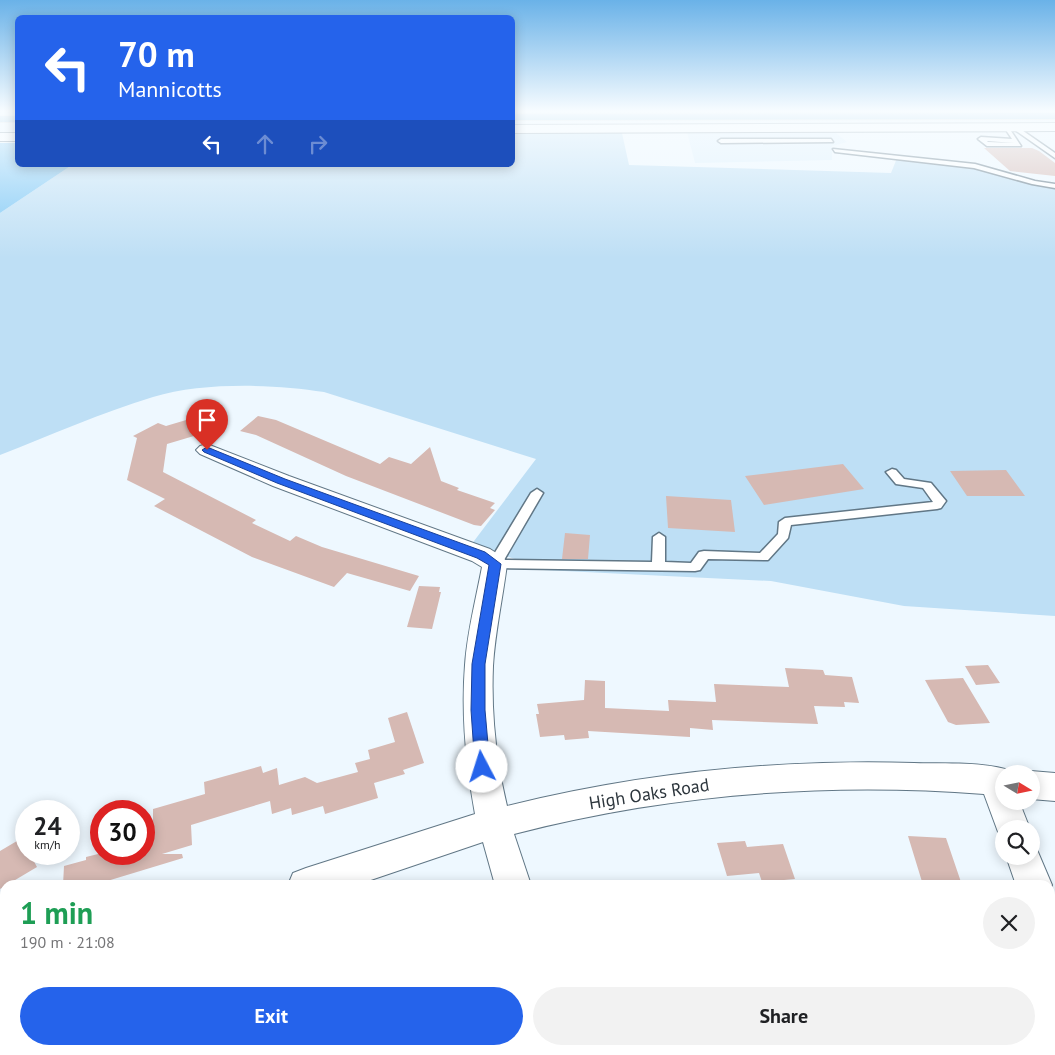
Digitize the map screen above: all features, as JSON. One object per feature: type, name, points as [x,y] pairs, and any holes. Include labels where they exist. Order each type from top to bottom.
[{"type":"street","points":[[207,450],[281,481],[481,555],[495,564],[479,664],[478,710],[482,767],[494,824],[511,880]]},
{"type":"street","name":"High Oaks Road","points":[[321,880],[494,824],[604,799],[697,785],[817,778],[902,777],[995,782]]},
{"type":"street","points":[[1040,786],[1055,787]]},
{"type":"street","points":[[1026,865],[1032,880]]},
{"type":"lane","points":[[924,160],[975,166],[1034,183],[1055,186]]},
{"type":"lane","points":[[495,564],[695,567],[704,555],[763,557],[784,535],[785,522],[937,505],[940,501],[927,485],[900,482],[892,472]]},
{"type":"lane","points":[[495,564],[537,494]]},
{"type":"lane","points":[[658,566],[659,537]]},
{"type":"shaded area","points":[[0,160],[15,160],[15,167],[69,167],[0,213]]},
{"type":"shaded area","points":[[515,160],[628,160],[629,165],[891,173],[896,160],[919,160],[975,166],[1055,186],[1055,616],[904,606],[771,581],[523,569],[524,562],[471,545],[536,459],[324,392],[283,387],[238,386],[173,392],[114,410],[0,455],[0,213],[69,167],[515,167]]},
{"type":"shaded area","points":[[694,160],[821,160],[695,163]]},
{"type":"building","points":[[998,160],[1051,160],[1055,163],[1055,176],[1010,171]]},
{"type":"building","points":[[203,415],[214,430],[167,444],[163,472],[256,520],[252,523],[290,541],[296,536],[322,547],[419,576],[410,591],[347,573],[334,587],[252,557],[154,506],[165,499],[127,480],[137,438],[133,436],[158,423],[166,426]]},
{"type":"building","points":[[258,416],[276,420],[380,464],[389,457],[411,464],[430,447],[441,481],[459,488],[457,490],[495,503],[490,508],[495,510],[481,526],[474,525],[346,476],[256,435],[240,431]]},
{"type":"building","points":[[843,464],[864,489],[764,505],[745,476]]},
{"type":"building","points":[[1006,470],[1025,496],[967,496],[950,471]]},
{"type":"building","points":[[666,496],[731,500],[735,532],[668,528]]},
{"type":"building","points":[[565,533],[590,535],[588,559],[562,559]]},
{"type":"building","points":[[419,586],[440,587],[439,592],[441,592],[432,629],[407,627]]},
{"type":"building","points":[[988,665],[1000,683],[976,685],[965,666]]},
{"type":"building","points":[[785,668],[823,670],[825,675],[852,677],[859,703],[844,702],[845,707],[814,706],[818,724],[712,720],[713,730],[690,728],[690,737],[588,731],[589,738],[565,740],[564,735],[540,737],[536,714],[539,714],[537,704],[584,700],[585,680],[605,681],[605,708],[669,711],[668,700],[716,702],[714,684],[789,687]]},
{"type":"building","points":[[963,678],[990,723],[956,725],[948,722],[925,680]]},
{"type":"building","points":[[407,712],[424,763],[403,770],[405,774],[374,783],[378,798],[325,814],[323,806],[292,815],[291,808],[272,814],[270,801],[191,825],[192,845],[162,854],[182,854],[183,858],[110,880],[63,880],[64,866],[80,865],[80,862],[86,860],[86,857],[90,856],[90,865],[155,865],[155,808],[205,794],[204,782],[261,766],[263,773],[277,768],[279,785],[305,777],[317,783],[358,772],[355,763],[370,759],[368,750],[395,742],[388,718]]},
{"type":"building","points":[[908,836],[946,838],[960,880],[921,880]]},
{"type":"building","points":[[745,841],[747,847],[783,844],[795,879],[761,880],[759,873],[727,876],[717,843]]},
{"type":"building","points":[[15,842],[15,865],[36,865],[37,867],[15,880],[0,880],[0,851]]},
{"type":"route","points":[[207,450],[281,481],[481,555],[495,564],[485,614],[479,664],[478,710],[482,767]]}]
